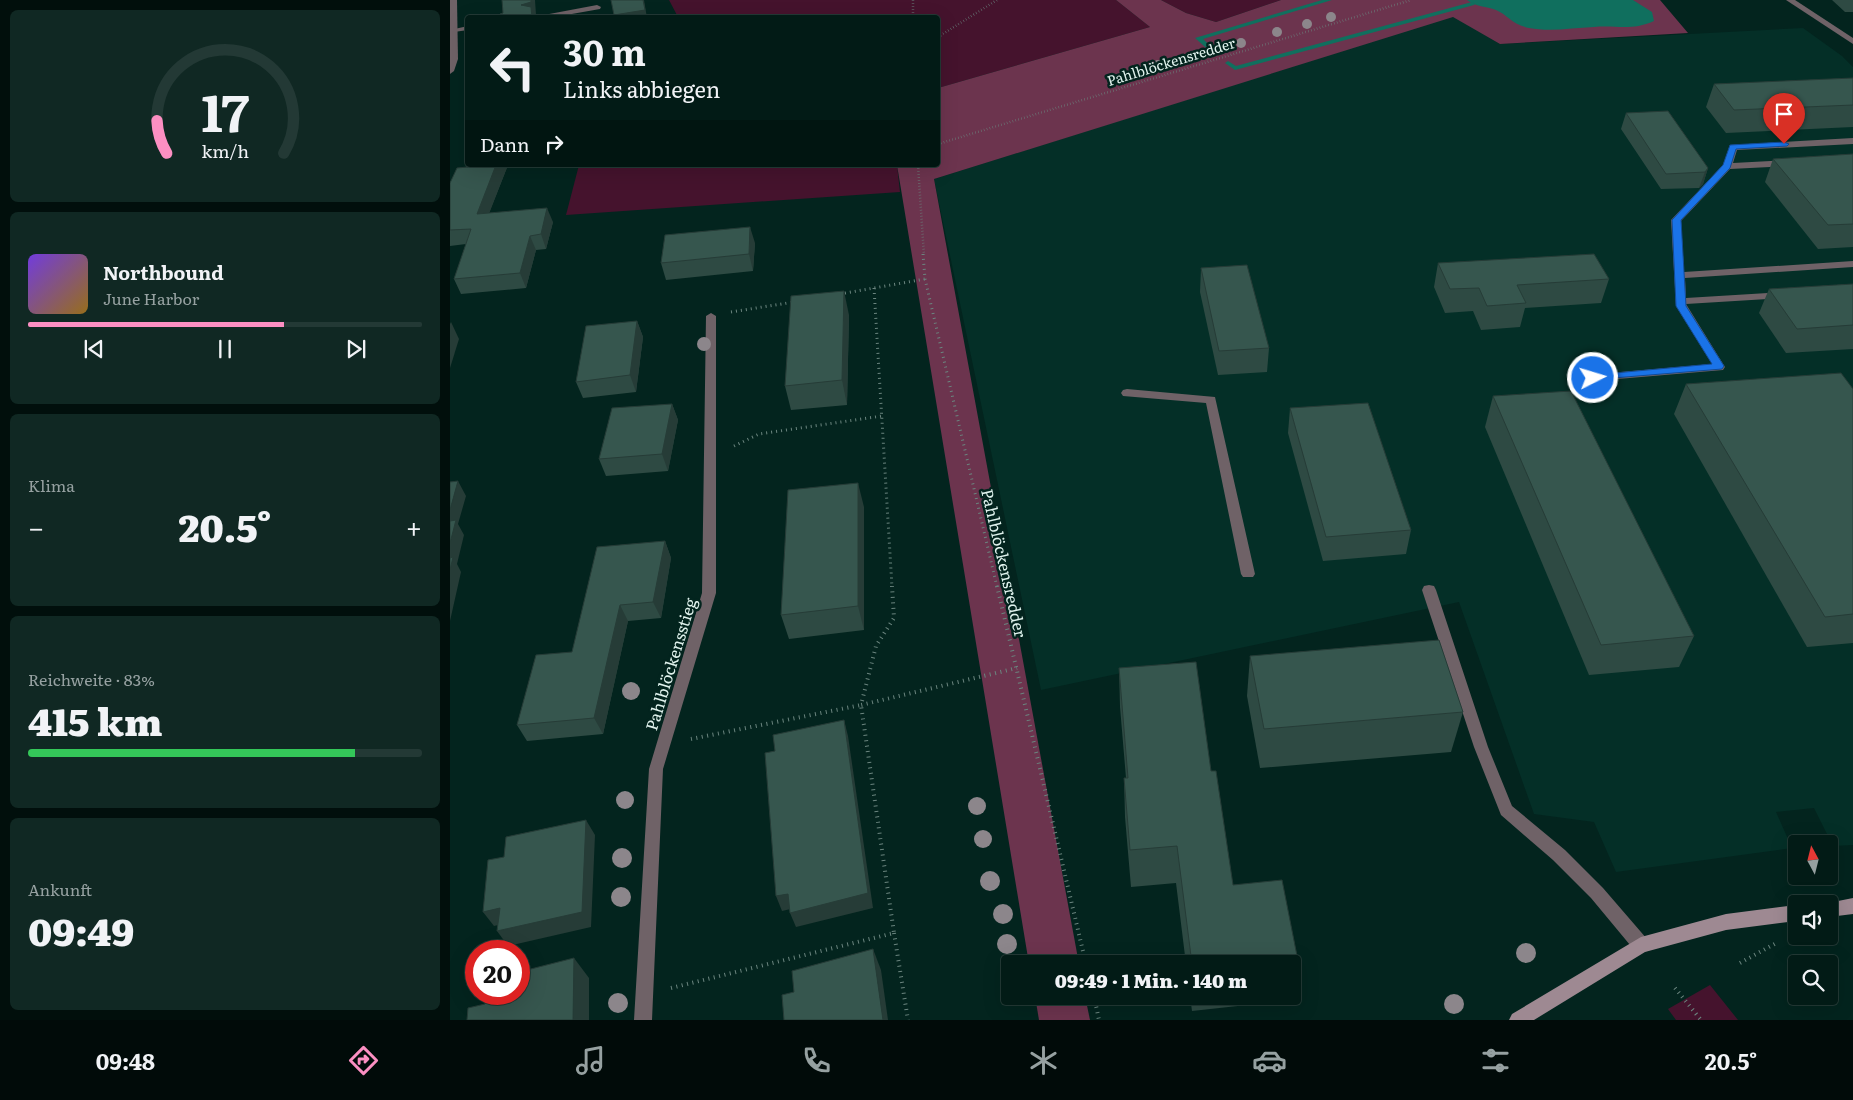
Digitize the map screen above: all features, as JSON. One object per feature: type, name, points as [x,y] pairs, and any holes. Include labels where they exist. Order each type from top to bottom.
[{"type":"main road","points":[[1838,908],[1853,906]]},
{"type":"main road","points":[[1518,1020],[1640,945],[1726,922],[1788,914]]},
{"type":"street","points":[[450,71],[454,60],[452,12],[454,0]]},
{"type":"street","points":[[1790,0],[1853,42]]},
{"type":"street","points":[[550,15],[598,7]]},
{"type":"street","points":[[454,30],[465,28]]},
{"type":"street","points":[[1575,380],[1719,366],[1681,306],[1676,220],[1727,166],[1733,147],[1853,141]]},
{"type":"street","points":[[1727,166],[1804,162]]},
{"type":"street","points":[[1679,275],[1853,264]]},
{"type":"street","points":[[1681,301],[1796,294]]},
{"type":"street","name":"Pahlblöckensstieg","points":[[643,1020],[656,769],[709,594],[708,458],[711,316]]},
{"type":"street","points":[[1127,393],[1210,400],[1248,574]]},
{"type":"street","points":[[1429,590],[1481,747],[1506,810],[1559,856],[1597,894],[1640,945]]},
{"type":"path","points":[[913,0],[913,15]]},
{"type":"path","points":[[940,36],[997,0]]},
{"type":"path","name":"Pahlblöckensredder","points":[[940,143],[1411,0]]},
{"type":"path","name":"Pahlblöckensredder","points":[[918,167],[926,279],[1084,955]]},
{"type":"path","points":[[836,294],[926,279]]},
{"type":"path","points":[[874,288],[894,618],[876,646],[861,705],[908,1020]]},
{"type":"path","points":[[711,316],[797,301]]},
{"type":"path","points":[[708,458],[759,434],[882,416]]},
{"type":"path","points":[[664,745],[861,705],[1017,668]]},
{"type":"path","points":[[644,995],[894,933]]},
{"type":"path","points":[[1740,963],[1780,941]]},
{"type":"path","points":[[1675,988],[1702,1020]]},
{"type":"path","points":[[1096,1005],[1099,1020]]},
{"type":"shaded area","points":[[669,0],[1116,0],[1150,27],[940,87],[940,15],[677,15]]},
{"type":"shaded area","points":[[1116,0],[1161,0],[1186,13],[1216,22],[1281,0],[1660,0],[1688,33],[1500,44],[1453,17],[934,179],[1077,955],[1028,955],[897,167],[940,167],[940,87],[1150,27]]},
{"type":"shaded area","points":[[1161,0],[1281,0],[1216,22],[1186,13]]},
{"type":"shaded area","points":[[1467,0],[1633,0],[1652,12],[1654,21],[1631,27],[1537,29],[1523,26],[1496,10]]},
{"type":"shaded area","points":[[1453,16],[1500,44],[1803,28],[1842,56],[1853,67],[1853,845],[1838,846],[1838,835],[1828,835],[1814,808],[1776,812],[1788,839],[1788,849],[1616,872],[1594,822],[1534,814],[1459,602],[1041,690],[934,179]]},
{"type":"shaded area","points":[[578,167],[897,167],[900,192],[566,215]]},
{"type":"shaded area","points":[[1710,985],[1738,1020],[1676,1020],[1668,1009]]},
{"type":"shaded area","points":[[1036,1005],[1087,1005],[1090,1020],[1039,1020]]},
{"type":"building","points":[[502,0],[531,0],[531,2],[521,5],[531,7],[532,15],[500,15],[503,13]]},
{"type":"building","points":[[611,0],[643,0],[645,10],[614,15]]},
{"type":"building","points":[[1853,78],[1853,105],[1734,110],[1714,84]]},
{"type":"building","points":[[1668,111],[1708,168],[1705,172],[1666,174],[1626,113]]},
{"type":"building","points":[[1853,154],[1853,224],[1828,225],[1773,159]]},
{"type":"building","points":[[495,167],[477,214],[547,208],[541,234],[530,236],[520,273],[454,279],[471,229],[450,230],[450,183],[457,168]]},
{"type":"building","points":[[750,227],[749,254],[661,263],[665,235]]},
{"type":"building","points":[[1594,254],[1609,279],[1517,285],[1526,303],[1487,306],[1479,288],[1450,289],[1438,263]]},
{"type":"building","points":[[1247,265],[1269,348],[1219,351],[1201,268]]},
{"type":"building","points":[[1853,284],[1853,325],[1797,329],[1769,289]]},
{"type":"building","points":[[844,291],[842,380],[785,386],[791,296]]},
{"type":"building","points":[[637,321],[630,375],[576,382],[586,326]]},
{"type":"building","points":[[1841,373],[1853,389],[1853,614],[1825,617],[1686,384]]},
{"type":"building","points":[[1571,391],[1694,636],[1601,645],[1493,396]]},
{"type":"building","points":[[1368,403],[1411,530],[1326,537],[1290,408]]},
{"type":"building","points":[[672,404],[662,454],[599,459],[612,408]]},
{"type":"building","points":[[458,481],[450,510],[450,482]]},
{"type":"building","points":[[858,483],[858,606],[781,615],[788,490]]},
{"type":"building","points":[[456,520],[450,543],[450,521]]},
{"type":"building","points":[[665,541],[653,602],[620,605],[594,718],[517,725],[536,655],[572,652],[597,547]]},
{"type":"building","points":[[453,557],[450,570],[450,558]]},
{"type":"building","points":[[1439,640],[1463,712],[1264,729],[1250,656]]},
{"type":"building","points":[[1196,662],[1211,771],[1216,771],[1233,885],[1282,880],[1297,955],[1191,955],[1177,846],[1130,850],[1124,778],[1128,778],[1119,668]]},
{"type":"building","points":[[844,720],[868,893],[790,913],[788,894],[776,896],[765,753],[775,751],[773,735]]},
{"type":"building","points":[[586,820],[582,912],[497,931],[500,908],[483,912],[488,860],[504,857],[506,837]]},
{"type":"building","points":[[873,949],[883,1020],[784,1020],[782,995],[794,992],[792,971]]},
{"type":"building","points":[[574,958],[573,1020],[467,1020],[468,1008],[481,1005],[530,1005],[530,969]]},
{"type":"waterway","points":[[1215,53],[1198,38],[1329,0]]},
{"type":"waterway","points":[[1228,63],[1235,68],[1472,4]]},
{"type":"route","points":[[1593,378],[1719,366],[1681,306],[1676,220],[1727,166],[1733,147],[1784,144]]}]
